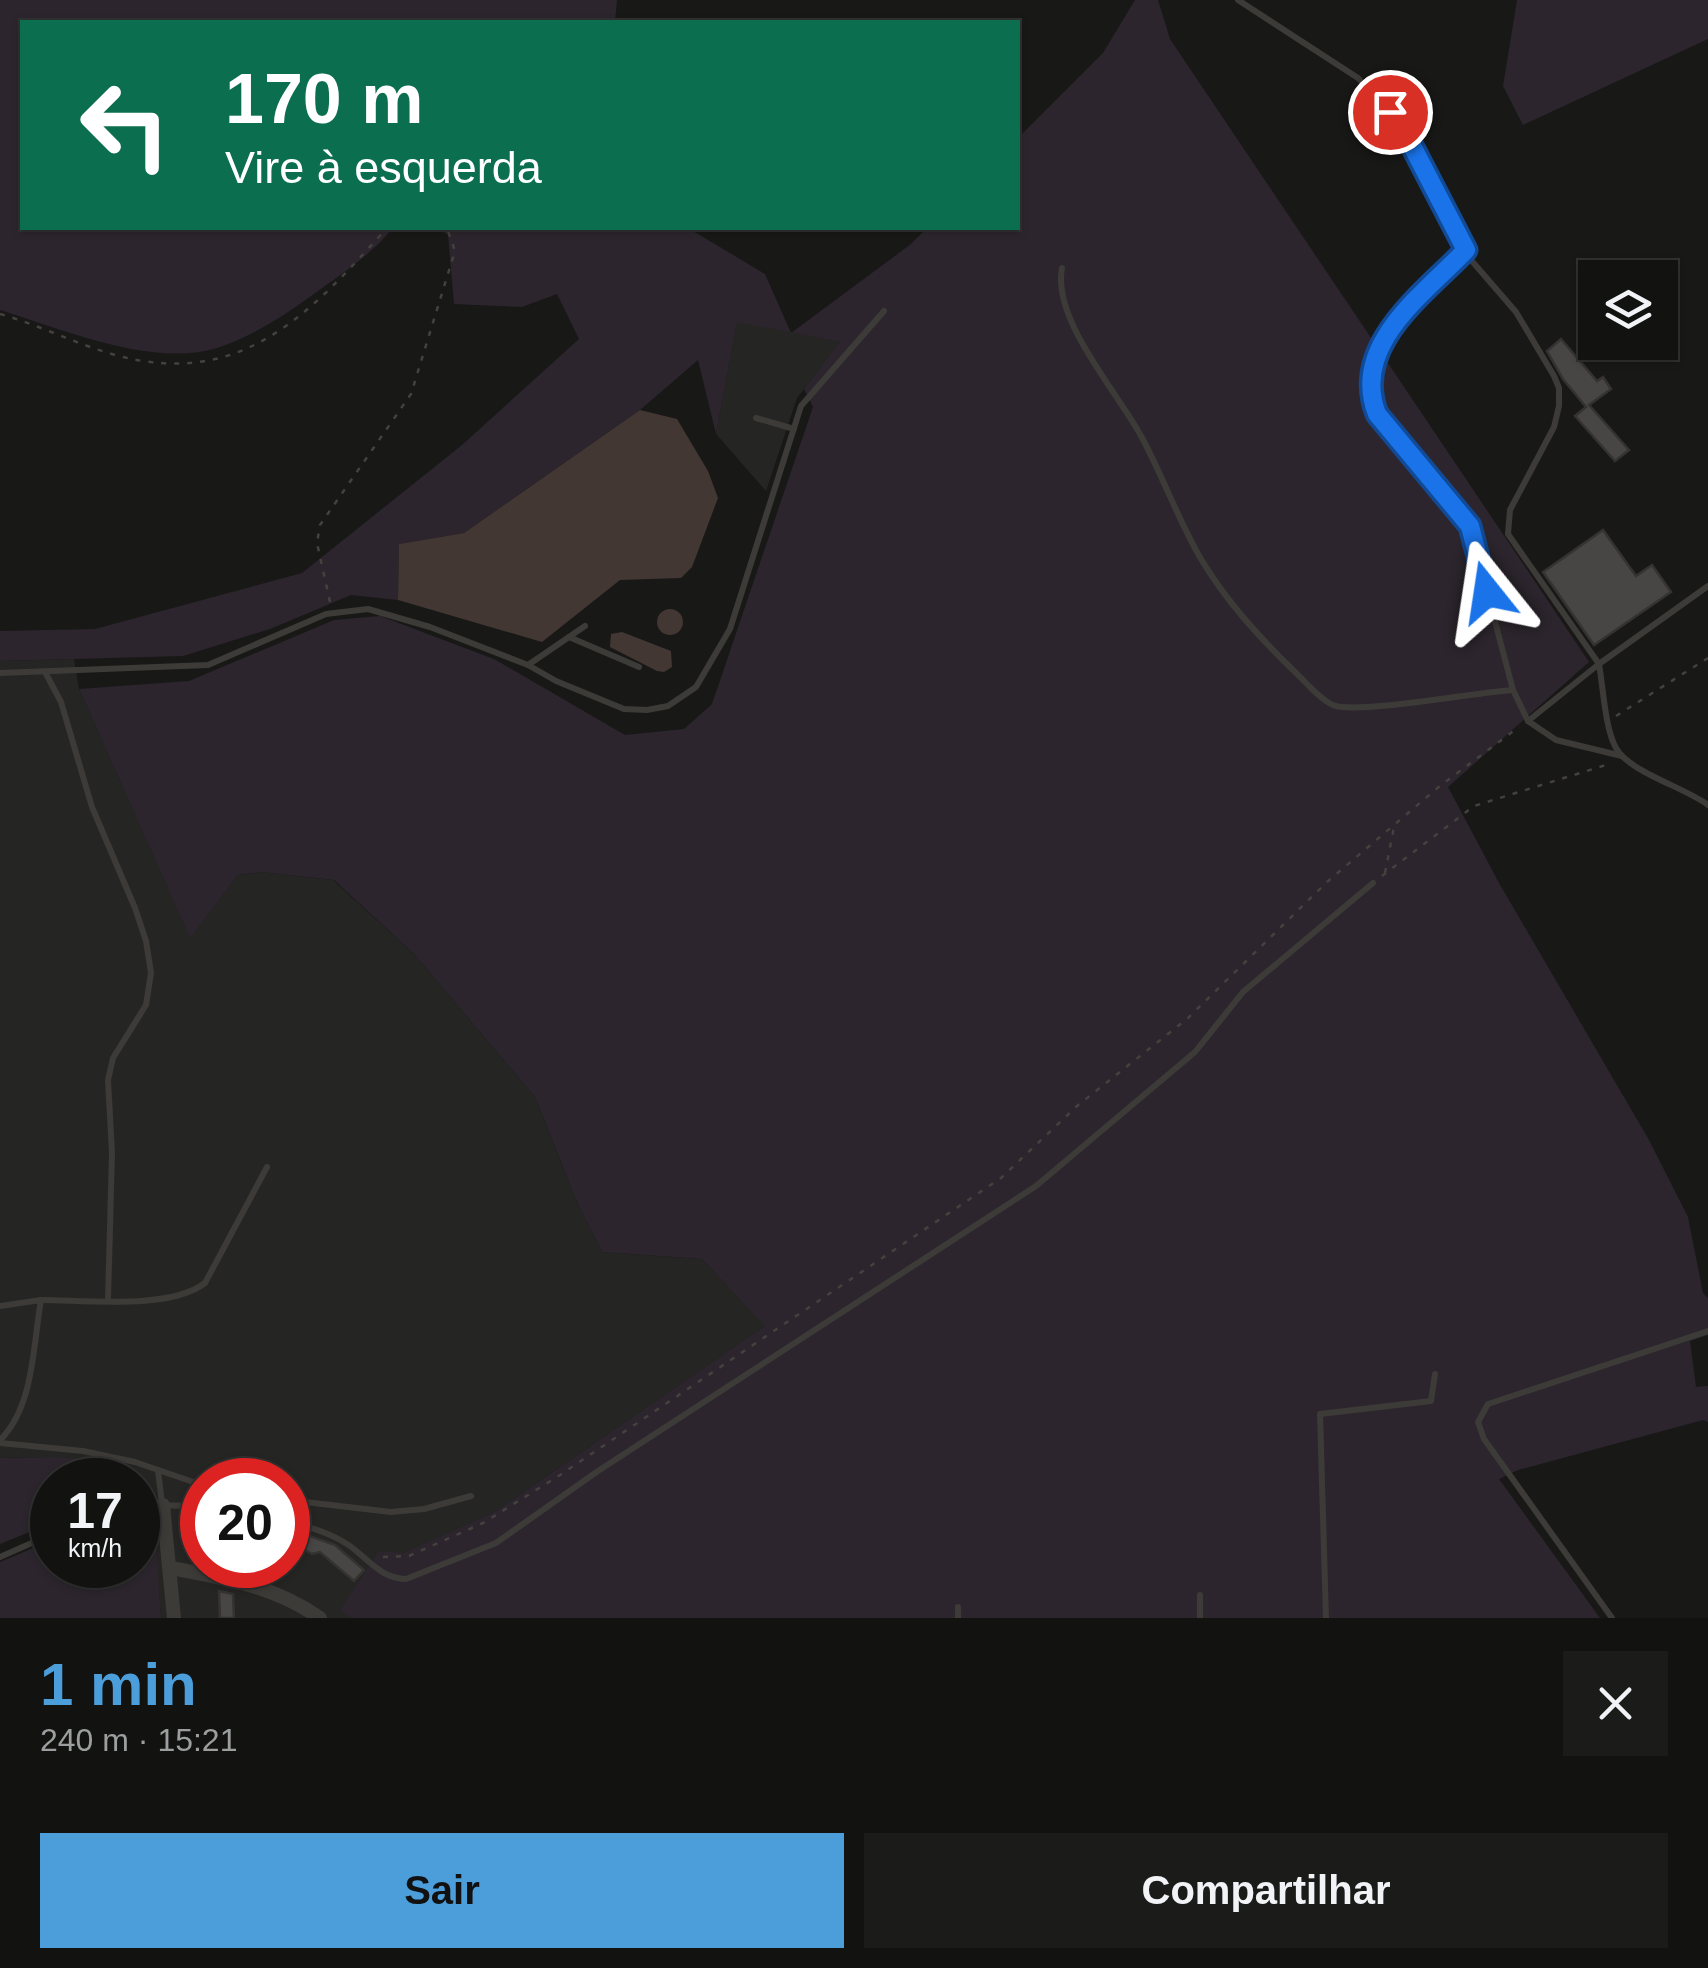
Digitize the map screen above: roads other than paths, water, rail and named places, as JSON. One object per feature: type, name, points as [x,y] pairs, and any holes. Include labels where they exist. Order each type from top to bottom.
[{"type":"street","points":[[162,1505],[174,1618]]},
{"type":"street","points":[[171,1568],[250,1583],[294,1600],[320,1618]]},
{"type":"street","points":[[294,1600],[295,1618]]},
{"type":"lane","points":[[1238,0],[1358,78],[1390,112],[1410,142],[1466,250],[1516,312],[1559,388],[1554,426],[1510,510],[1508,534],[1599,664],[1614,744],[1622,756],[1692,792],[1708,805]]},
{"type":"lane","points":[[1466,250],[1386,334],[1369,380],[1377,414],[1470,526],[1513,690],[1528,720],[1556,740],[1622,756]]},
{"type":"lane","points":[[1062,268],[1060,280],[1066,312],[1141,435],[1200,558],[1254,632],[1319,694],[1332,705],[1361,709],[1472,692],[1513,690]]},
{"type":"lane","points":[[0,673],[208,665],[332,613],[368,609],[430,627],[528,665],[624,709],[668,706],[685,697],[713,661],[730,629],[801,406],[884,310]]},
{"type":"lane","points":[[756,418],[794,429]]},
{"type":"lane","points":[[1528,720],[1708,586]]},
{"type":"lane","points":[[528,665],[585,626]]},
{"type":"lane","points":[[569,637],[639,668]]},
{"type":"lane","points":[[46,672],[61,702],[92,808],[135,908],[151,973],[146,1004],[113,1058],[108,1080],[112,1153],[108,1300]]},
{"type":"lane","points":[[310,1527],[359,1554],[386,1575],[406,1579],[496,1543],[1036,1186],[1195,1052],[1243,992],[1373,883]]},
{"type":"lane","points":[[0,1306],[41,1300],[108,1300],[194,1292],[205,1283],[267,1167]]},
{"type":"lane","points":[[41,1300],[21,1410],[0,1442],[13,1447],[83,1451],[117,1458]]},
{"type":"lane","points":[[1612,1618],[1484,1440],[1478,1422],[1488,1404],[1708,1331]]},
{"type":"lane","points":[[1326,1618],[1320,1414],[1432,1401],[1435,1374]]},
{"type":"lane","points":[[160,1488],[162,1505],[180,1505]]},
{"type":"lane","points":[[310,1503],[392,1512],[424,1509],[471,1496]]},
{"type":"lane","points":[[0,1557],[30,1544]]},
{"type":"lane","points":[[1200,1595],[1200,1618]]},
{"type":"lane","points":[[958,1607],[958,1618]]}]
